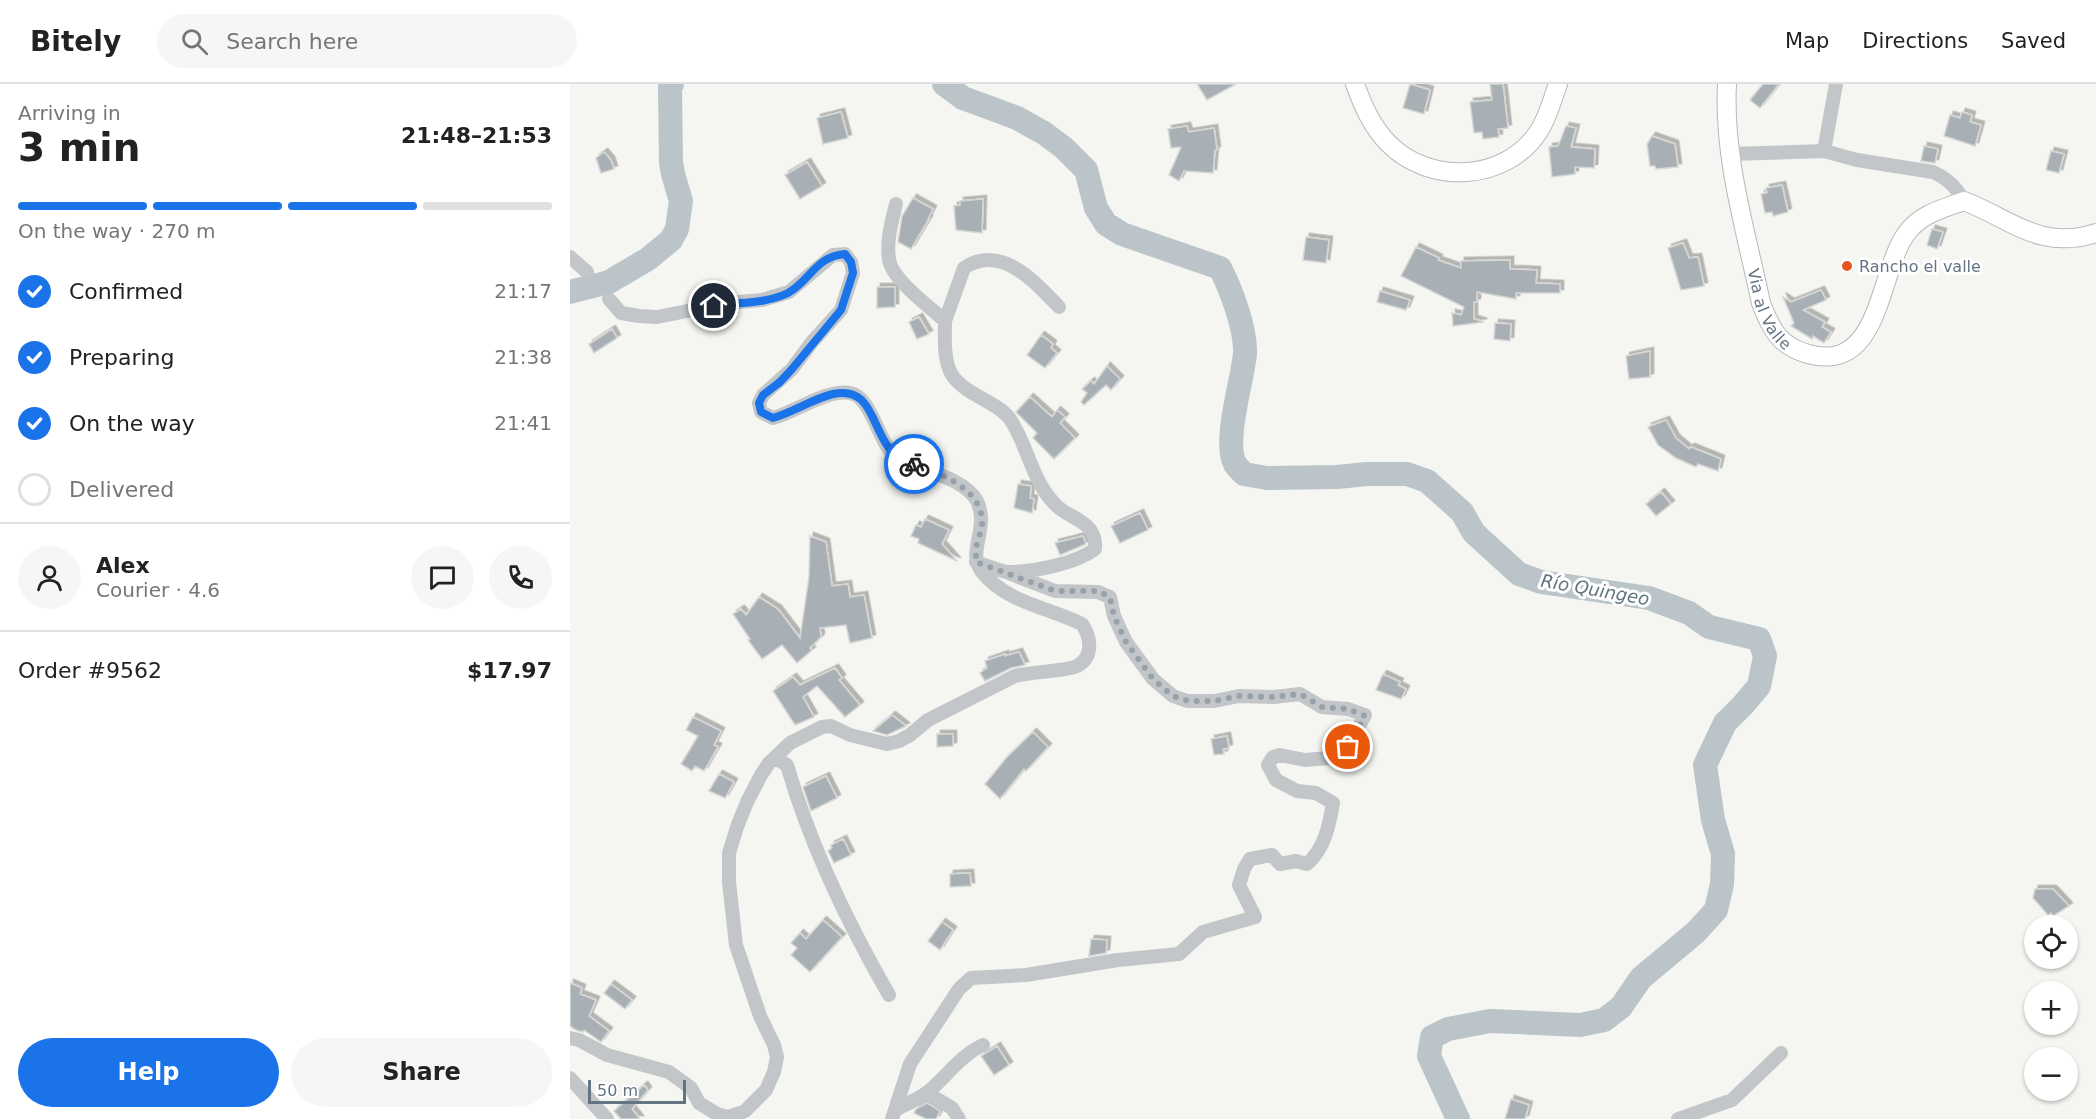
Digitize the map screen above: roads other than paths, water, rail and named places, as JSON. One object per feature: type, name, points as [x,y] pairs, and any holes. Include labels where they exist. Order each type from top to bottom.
[{"type":"main road","points":[[1355,84],[1364,110],[1373,125],[1390,144],[1414,162],[1446,172],[1478,171],[1498,165],[1521,151],[1538,133],[1546,120],[1558,84]]},
{"type":"main road","name":"Via al Valle","points":[[1727,84],[1729,154],[1761,303],[1777,337],[1789,346],[1830,358],[1841,356],[1858,342],[1870,326],[1904,236],[1925,215],[1964,201]]},
{"type":"main road","points":[[1964,201],[1985,209],[2035,235],[2056,239],[2096,233]]},
{"type":"street","points":[[1824,151],[1836,84]]},
{"type":"street","points":[[1729,154],[1824,151],[1857,160],[1933,172],[1944,177],[1956,188],[1964,201]]},
{"type":"street","points":[[896,204],[891,229],[889,262],[898,277],[945,321]]},
{"type":"street","points":[[570,1038],[579,1040],[607,1055],[669,1072],[691,1089],[699,1103],[728,1117],[745,1111],[766,1090],[774,1072],[777,1057],[774,1045],[760,1016],[736,945],[729,882],[729,853],[747,802],[761,775],[790,744],[822,727],[831,726],[850,735],[887,744],[899,741],[928,720],[1015,676],[1028,672],[1077,666],[1086,656],[1090,643],[1089,634],[1082,624],[1007,594],[982,573],[976,562],[982,527],[976,501],[969,492],[946,477],[893,454],[878,432],[861,398],[852,393],[835,394],[773,418],[761,412],[759,403],[763,395],[792,369],[841,310],[853,273],[851,262],[845,254],[832,255],[789,292],[762,300],[728,303],[657,317],[621,313],[609,299]]},
{"type":"street","points":[[570,257],[587,272]]},
{"type":"street","points":[[1006,572],[1031,570],[1074,559],[1090,553],[1095,549],[1096,543],[1086,523],[1059,508],[1046,493],[1009,418],[971,393],[952,375],[946,358],[945,321],[964,268],[971,263],[988,259],[1007,263],[1033,281],[1059,307]]},
{"type":"street","points":[[894,1115],[910,1064],[959,989],[971,978],[1026,975],[1118,960],[1179,954],[1203,932],[1254,917],[1239,885],[1250,859],[1272,855],[1280,864],[1296,861],[1307,864],[1315,857],[1324,840],[1333,802],[1317,793],[1297,791],[1276,780],[1268,765],[1274,757],[1280,754],[1305,760],[1329,758],[1348,747],[1365,716],[1348,709],[1322,707],[1300,694],[1274,697],[1239,696],[1214,701],[1188,701],[1173,696],[1153,679],[1126,642],[1114,616],[1110,597],[1098,591],[1055,591],[976,562]]},
{"type":"street","points":[[775,758],[787,765],[798,803],[809,826],[823,867],[889,995]]},
{"type":"street","points":[[894,1115],[927,1093],[973,1049],[983,1046]]},
{"type":"street","points":[[1678,1119],[1732,1100],[1781,1053]]},
{"type":"street","points":[[570,1078],[608,1119]]},
{"type":"street","points":[[927,1093],[952,1108],[959,1119]]},
{"type":"waterway","points":[[570,292],[609,282],[648,259],[671,240],[677,229],[681,201],[671,162],[670,87],[672,84]]},
{"type":"waterway","name":"Río Quingeo","points":[[944,84],[963,98],[1017,118],[1044,133],[1064,148],[1086,170],[1096,208],[1106,224],[1122,234],[1220,268],[1237,309],[1245,343],[1244,364],[1231,441],[1235,464],[1244,474],[1267,478],[1407,474],[1427,481],[1462,512],[1474,533],[1519,574],[1541,582],[1649,598],[1689,613],[1709,627],[1759,639],[1765,656],[1759,686],[1725,723],[1705,765],[1713,820],[1723,854],[1722,884],[1716,910],[1696,932],[1641,978],[1621,1007],[1604,1020],[1580,1025],[1490,1021],[1448,1029],[1432,1037],[1429,1056],[1458,1119]]},
{"type":"place","name":"Rancho el valle","points":[[1847,266]]}]
